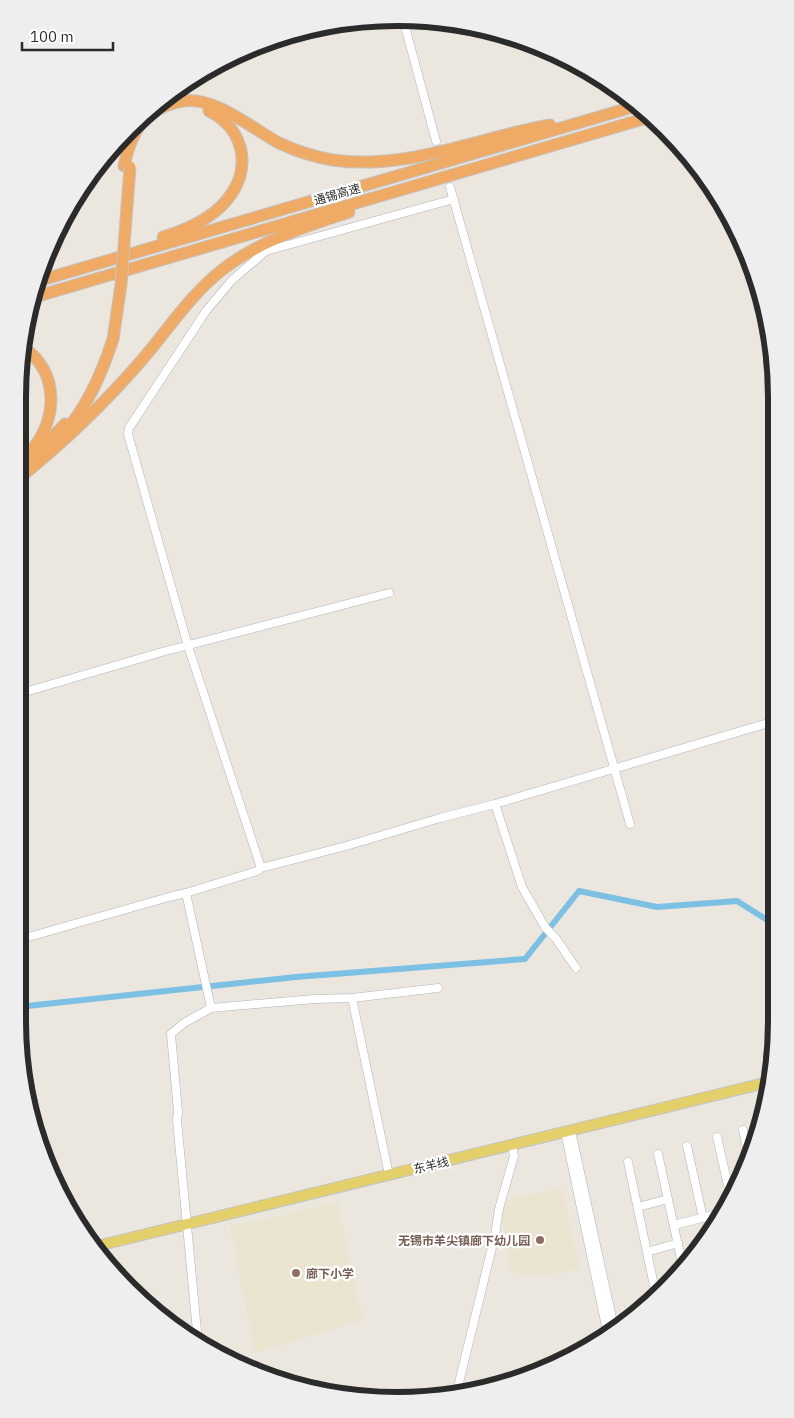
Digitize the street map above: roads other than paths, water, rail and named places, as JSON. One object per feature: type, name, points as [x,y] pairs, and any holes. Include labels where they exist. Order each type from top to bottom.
[{"type":"highway","points":[[169,105],[185,101],[210,104],[296,150],[315,156],[348,162],[405,158],[538,131]]},
{"type":"highway","points":[[47,276],[172,234],[207,218],[227,201],[235,189],[240,177],[242,152],[234,131],[217,116],[197,108],[176,108],[165,111],[145,126],[138,137],[127,166]]},
{"type":"highway","name":"通锡高速","points":[[47,276],[538,131],[629,108]]},
{"type":"highway","name":"通锡高速","points":[[41,295],[642,119]]},
{"type":"highway","points":[[26,465],[57,433],[80,403],[110,338],[128,147],[132,139]]},
{"type":"highway","points":[[26,468],[56,448],[104,403],[192,298],[228,266],[256,247],[306,226],[480,166]]},
{"type":"highway","points":[[26,461],[48,424],[51,400],[49,386],[40,364],[29,352]]},
{"type":"main road","name":"东羊线","points":[[102,1245],[763,1083]]},
{"type":"street","points":[[405,26],[436,140]]},
{"type":"street","points":[[450,187],[630,824]]},
{"type":"street","points":[[261,868],[188,646],[128,434],[129,428],[206,311],[232,280],[266,251],[454,199]]},
{"type":"street","points":[[26,692],[188,646],[390,593]]},
{"type":"street","points":[[26,938],[169,896],[186,893],[261,868],[495,804],[768,723]]},
{"type":"street","points":[[495,804],[522,887],[546,927],[576,968]]},
{"type":"street","points":[[186,893],[211,1004]]},
{"type":"street","points":[[197,1333],[186,1225],[171,1034],[211,1004],[352,998],[438,988]]},
{"type":"street","points":[[352,998],[389,1175]]},
{"type":"street","points":[[743,1130],[747,1144]]},
{"type":"street","points":[[568,1131],[613,1322]]},
{"type":"street","points":[[568,1131],[606,1327]]},
{"type":"street","points":[[717,1137],[728,1188]]},
{"type":"street","points":[[458,1387],[495,1235],[499,1208],[514,1156],[512,1145]]},
{"type":"street","points":[[687,1146],[703,1218]]},
{"type":"street","points":[[658,1154],[681,1259]]},
{"type":"street","points":[[628,1162],[654,1287]]},
{"type":"street","points":[[638,1207],[668,1199]]},
{"type":"street","points":[[674,1225],[712,1215]]},
{"type":"street","points":[[647,1252],[678,1243]]},
{"type":"waterway","points":[[26,1006],[296,977],[525,959],[579,891],[657,907],[737,901],[768,921]]},
{"type":"place","name":"无锡市羊尖镇廊下幼儿园","points":[[540,1240]]},
{"type":"place","name":"廊下小学","points":[[296,1273]]}]
